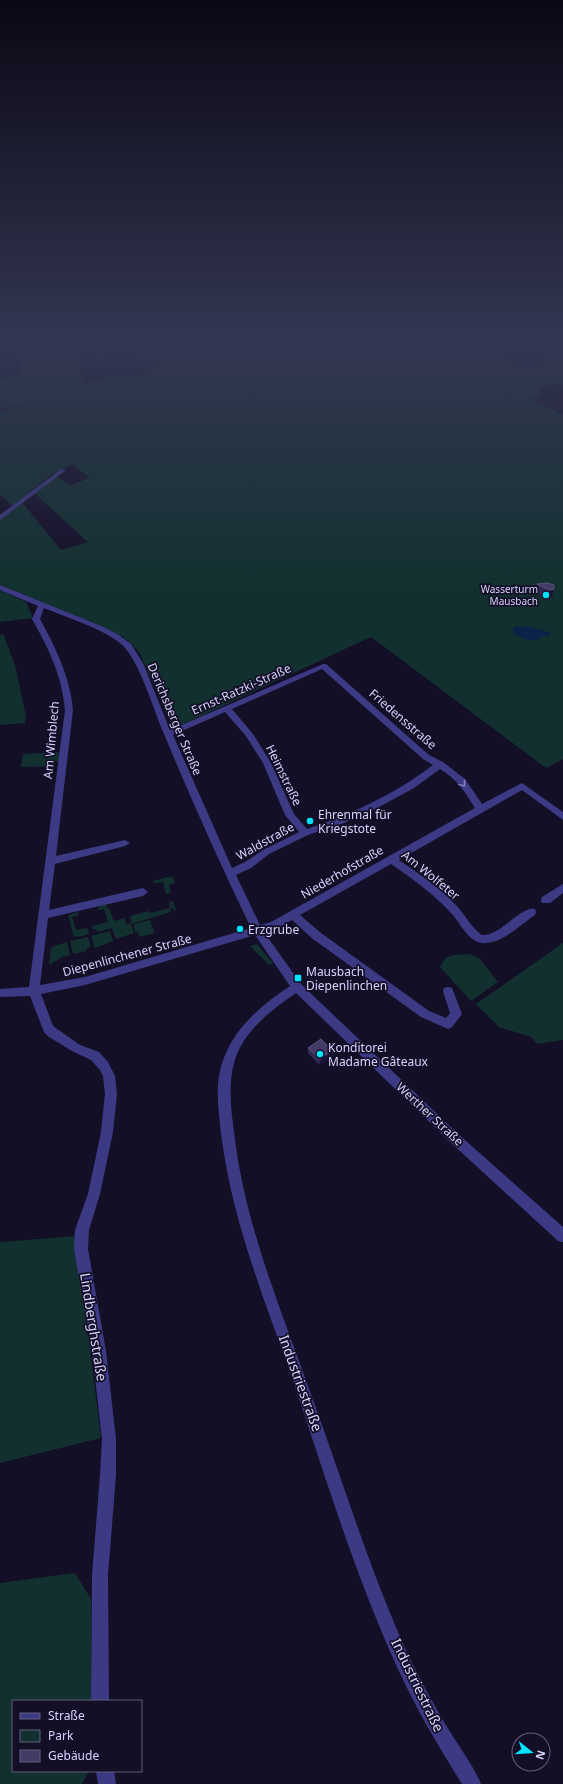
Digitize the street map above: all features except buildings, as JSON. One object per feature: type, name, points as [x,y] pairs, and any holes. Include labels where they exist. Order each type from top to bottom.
[{"type":"street","points":[[0,518],[62,470]]},
{"type":"street","name":"Derichsberger Straße","points":[[0,587],[110,634],[128,646],[139,663],[168,734],[230,874],[258,931]]},
{"type":"street","name":"Am Wimblech","points":[[34,991],[45,915],[68,724],[69,701],[63,669],[36,619],[42,605]]},
{"type":"street","name":"Ernst-Ratzki-Straße","points":[[168,734],[323,666]]},
{"type":"street","name":"Friedensstraße","points":[[323,666],[426,757],[452,772],[462,782],[480,809]]},
{"type":"street","name":"Heimstraße","points":[[226,708],[249,734],[263,757],[290,815],[305,833]]},
{"type":"street","name":"Waldstraße","points":[[230,874],[248,865],[266,852],[305,833],[340,821],[376,805],[411,786],[440,764]]},
{"type":"street","name":"Niederhofstraße","points":[[258,931],[293,915],[522,786],[563,817]]},
{"type":"street","points":[[51,861],[125,843]]},
{"type":"street","name":"Am Wolfeter","points":[[391,859],[439,895],[460,916],[477,937],[485,940],[492,938],[531,912]]},
{"type":"street","points":[[546,900],[563,888]]},
{"type":"street","points":[[45,915],[143,892]]},
{"type":"street","points":[[293,915],[317,936],[425,1014],[448,1024],[456,1014],[448,991]]},
{"type":"street","name":"Werther Straße","points":[[258,931],[296,987],[441,1126],[563,1236]]},
{"type":"street","name":"Diepenlinchener Straße","points":[[0,993],[34,991],[85,981],[258,931]]},
{"type":"street","name":"Industriestraße","points":[[296,987],[273,1002],[249,1026],[238,1040],[230,1054],[224,1077],[228,1148],[239,1197],[255,1255],[364,1563],[401,1656],[444,1739],[472,1784]]},
{"type":"street","name":"Lindberghstraße","points":[[34,991],[48,1029],[52,1034],[76,1048],[95,1056],[104,1066],[109,1076],[110,1094],[107,1132],[94,1194],[82,1230],[81,1249],[99,1351],[109,1439],[108,1475],[100,1575],[100,1700]]},
{"type":"street","points":[[105,1772],[107,1784]]},
{"type":"green space","points":[[0,426],[563,426],[563,759],[546,768],[371,637],[173,729],[140,654],[133,645],[123,637],[93,623],[0,585],[0,519],[21,501],[61,550],[88,542],[33,492],[56,476],[70,485],[90,478],[72,464],[52,474],[13,506],[0,495]]},
{"type":"green space","points":[[0,590],[26,602],[33,618],[0,622]]},
{"type":"green space","points":[[3,634],[15,665],[26,716],[25,723],[0,725],[0,635]]},
{"type":"green space","points":[[59,752],[59,761],[55,761],[55,766],[21,767],[23,754]]},
{"type":"green space","points":[[172,876],[175,883],[169,885],[171,893],[166,894],[163,882],[154,883],[153,881]]},
{"type":"green space","points":[[173,901],[176,910],[174,911],[173,908],[170,909],[171,912],[132,924],[130,916],[170,908],[169,902]]},
{"type":"green space","points":[[106,904],[107,909],[109,908],[113,919],[115,921],[124,918],[127,925],[131,923],[134,933],[116,939],[112,928],[97,932],[96,929],[93,930],[92,926],[108,922],[104,909],[98,910],[99,906]]},
{"type":"green space","points":[[78,912],[79,915],[72,917],[76,930],[87,928],[89,934],[74,937],[68,915]]},
{"type":"green space","points":[[150,920],[155,933],[140,937],[138,932],[135,933],[134,924]]},
{"type":"green space","points":[[110,931],[113,941],[95,948],[91,936]]},
{"type":"green space","points":[[88,937],[91,947],[87,948],[87,951],[73,954],[70,941]]},
{"type":"green space","points":[[67,942],[70,955],[62,957],[49,965],[51,947]]},
{"type":"green space","points":[[563,943],[563,1040],[537,1044],[531,1037],[499,1027],[476,1004]]},
{"type":"green space","points":[[257,944],[273,963],[269,965],[250,946]]},
{"type":"green space","points":[[469,954],[479,958],[498,982],[471,1001],[440,967],[442,962],[448,957]]},
{"type":"green space","points":[[76,1236],[101,1438],[0,1463],[0,1242]]},
{"type":"green space","points":[[75,1573],[91,1599],[91,1700],[12,1700],[12,1772],[88,1772],[82,1784],[0,1784],[0,1583]]},
{"type":"water","points":[[527,626],[551,633],[549,636],[544,636],[537,640],[528,640],[513,633],[513,627]]},
{"type":"place","name":"Wasserturm Mausbach","points":[[546,595]]},
{"type":"place","name":"Ehrenmal für Kriegstote","points":[[310,821]]},
{"type":"place","name":"Erzgrube","points":[[240,929]]},
{"type":"place","name":"Mausbach Diepenlinchen","points":[[298,978]]},
{"type":"place","name":"Konditorei Madame Gâteaux","points":[[320,1054]]}]
